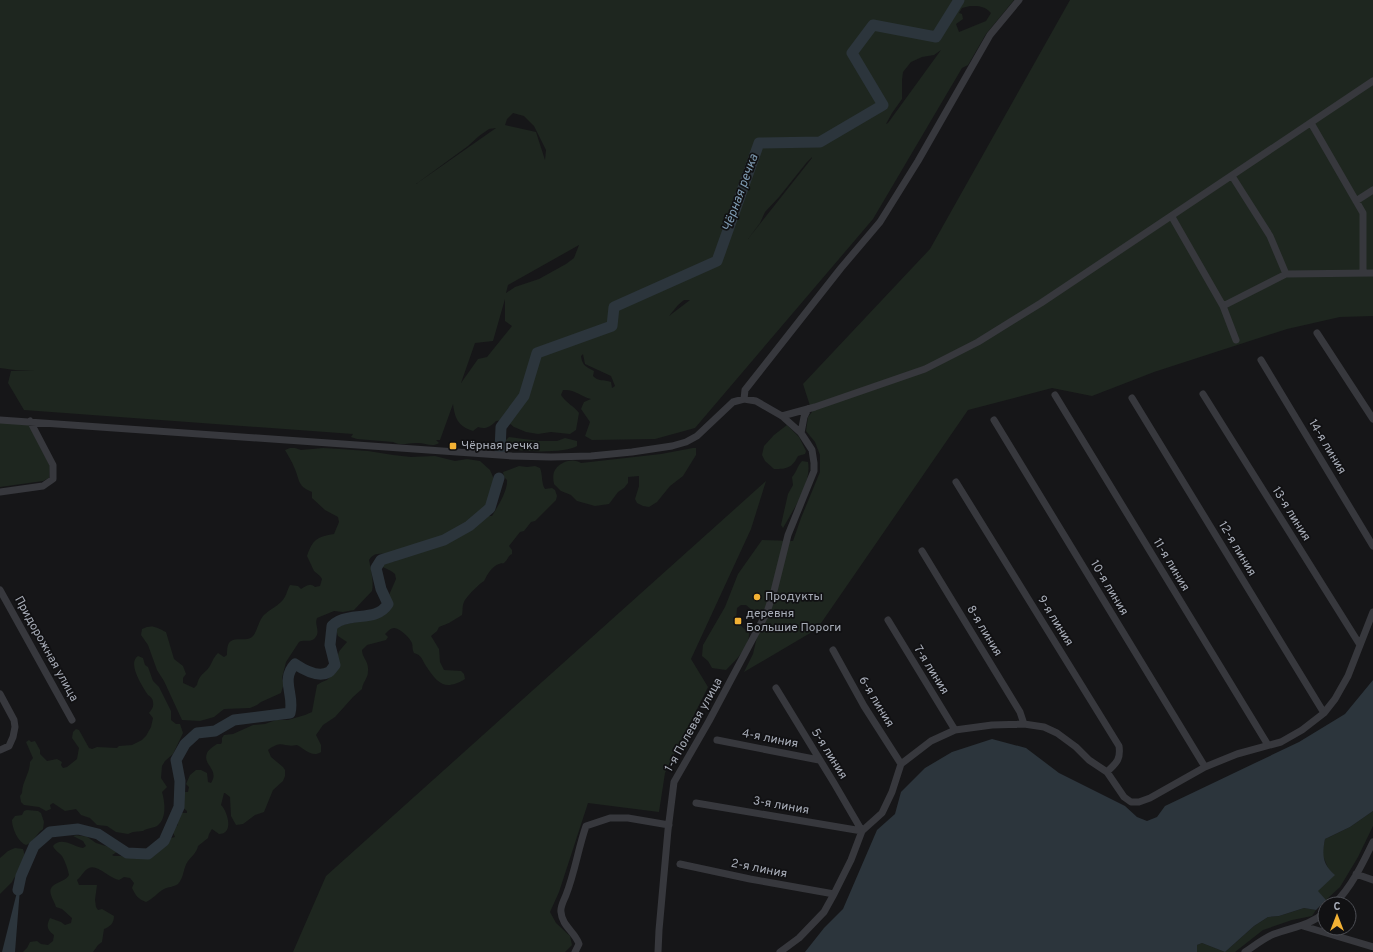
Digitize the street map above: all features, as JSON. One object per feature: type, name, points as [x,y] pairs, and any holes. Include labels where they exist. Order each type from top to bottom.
[{"type":"street","points":[[0,420],[512,456],[591,456],[672,446],[686,442],[705,430],[733,402],[744,399],[745,390],[880,222],[918,161],[990,35],[1019,0]]},
{"type":"street","points":[[782,416],[808,409],[925,369],[978,342],[1041,303],[1172,217],[1373,81]]},
{"type":"street","points":[[1311,123],[1363,213],[1363,273]]},
{"type":"street","points":[[1232,176],[1270,236],[1286,274]]},
{"type":"street","points":[[1356,201],[1373,190]]},
{"type":"street","points":[[1172,217],[1223,306],[1236,340]]},
{"type":"street","points":[[1223,306],[1286,274],[1373,273]]},
{"type":"street","points":[[1317,332],[1373,419]]},
{"type":"street","name":"14-я линия","points":[[1261,360],[1373,546]]},
{"type":"street","name":"13-я линия","points":[[1203,394],[1360,645]]},
{"type":"street","name":"11-я линия","points":[[1055,395],[1268,745]]},
{"type":"street","name":"12-я линия","points":[[1132,398],[1324,713]]},
{"type":"street","name":"1-я Полевая улица","points":[[658,952],[674,782],[709,721],[762,621],[774,591],[788,535],[814,471],[812,450],[801,433],[782,416],[756,401],[744,399]]},
{"type":"street","points":[[801,433],[804,417],[808,409]]},
{"type":"street","name":"10-я линия","points":[[994,420],[1205,767]]},
{"type":"street","points":[[0,492],[43,486],[53,479],[53,465],[30,421]]},
{"type":"street","name":"9-я линия","points":[[956,482],[1118,746],[1120,753],[1118,762],[1107,772]]},
{"type":"street","name":"8-я линия","points":[[922,550],[1020,712],[1024,724]]},
{"type":"street","name":"Придорожная улица","points":[[0,590],[72,720]]},
{"type":"street","points":[[780,952],[799,938],[824,912],[834,894],[862,832],[882,813],[892,792],[901,764],[931,741],[955,730],[992,725],[1024,724],[1044,727],[1057,733],[1076,747],[1089,760],[1107,772],[1124,797],[1131,802],[1140,802],[1150,798],[1205,767],[1237,754],[1281,742],[1302,730],[1324,713],[1335,699],[1348,676],[1373,612]]},
{"type":"street","name":"7-я линия","points":[[888,620],[955,730]]},
{"type":"street","name":"6-я линия","points":[[833,650],[864,706],[901,764]]},
{"type":"street","name":"5-я линия","points":[[776,688],[862,832]]},
{"type":"street","points":[[0,694],[14,720],[15,728],[9,746],[0,750]]},
{"type":"street","name":"4-я линия","points":[[717,740],[819,760]]},
{"type":"street","name":"3-я линия","points":[[696,803],[862,832]]},
{"type":"street","points":[[575,952],[579,944],[577,938],[564,924],[561,907],[570,883],[586,826],[610,818],[628,818],[669,825]]},
{"type":"street","points":[[1341,896],[1356,874],[1373,842]]},
{"type":"street","name":"2-я линия","points":[[680,864],[750,880],[834,894]]},
{"type":"street","points":[[1356,874],[1373,880]]},
{"type":"street","points":[[1245,952],[1272,934],[1289,928],[1303,926],[1317,919]]},
{"type":"street","points":[[1303,926],[1373,947]]},
{"type":"shaded area","points":[[0,0],[1014,0],[986,34],[968,65],[962,68],[873,219],[695,428],[655,439],[592,440],[585,436],[590,422],[581,409],[584,402],[591,399],[574,392],[563,390],[561,395],[579,413],[576,430],[570,434],[551,432],[538,434],[526,432],[514,427],[505,420],[496,421],[486,428],[478,427],[473,431],[464,427],[458,421],[453,404],[440,440],[436,440],[439,443],[434,445],[419,443],[399,444],[393,442],[357,439],[351,437],[353,434],[24,410],[8,383],[11,371],[35,370],[0,368]],"holes":[[[970,6],[982,7],[991,13],[986,21],[959,32],[956,24],[963,19],[962,14],[959,13],[962,8]],[[941,50],[886,124],[902,99],[903,72],[911,62],[922,57],[934,55]],[[513,113],[524,116],[534,126],[546,150],[545,160],[536,132],[505,125],[507,119]],[[496,128],[416,184],[468,146],[489,129]],[[812,157],[748,239],[760,223],[765,212]],[[579,245],[574,258],[566,264],[539,279],[515,287],[506,293],[508,285]],[[505,299],[505,321],[512,326],[487,357],[478,359],[461,383],[475,343],[493,341]],[[684,300],[690,300],[669,316]],[[583,354],[585,364],[611,376],[615,386],[612,388],[611,382],[595,378],[593,376],[594,371],[582,362],[581,356]]]},
{"type":"shaded area","points":[[1070,0],[1373,0],[1373,316],[1340,317],[1287,329],[1154,372],[1092,396],[1052,388],[968,410],[817,629],[744,672],[753,654],[757,637],[765,621],[746,605],[741,605],[737,608],[736,619],[743,628],[749,632],[749,638],[745,648],[726,670],[712,668],[708,661],[702,656],[703,645],[725,607],[738,574],[762,540],[793,541],[820,472],[820,455],[815,442],[806,431],[808,417],[812,412],[803,384],[930,249]]},
{"type":"shaded area","points":[[0,419],[28,423],[50,466],[49,478],[43,481],[0,487]]},
{"type":"shaded area","points":[[787,425],[799,437],[806,451],[805,454],[798,456],[794,463],[789,467],[774,469],[765,461],[762,455],[764,446],[774,435]]},
{"type":"shaded area","points":[[509,437],[539,441],[557,441],[565,438],[577,441],[577,446],[554,451],[513,449],[507,447],[503,443]]},
{"type":"shaded area","points":[[290,448],[301,450],[323,448],[340,449],[411,457],[435,456],[455,461],[467,459],[480,461],[490,470],[496,484],[496,497],[481,515],[486,516],[492,516],[504,493],[507,480],[504,477],[503,472],[519,466],[535,466],[540,468],[545,489],[552,488],[555,490],[557,496],[556,500],[535,521],[531,522],[524,531],[520,532],[509,546],[512,550],[512,554],[506,561],[496,565],[484,581],[467,597],[463,604],[462,615],[439,627],[431,636],[439,649],[440,662],[444,670],[461,671],[464,674],[465,679],[452,685],[442,684],[430,672],[420,656],[414,653],[412,643],[407,636],[396,628],[391,629],[385,634],[388,637],[386,640],[367,645],[362,650],[368,671],[362,689],[335,717],[323,725],[316,735],[321,745],[321,752],[315,754],[297,745],[288,746],[280,744],[268,750],[271,757],[285,770],[285,776],[283,781],[273,790],[264,812],[255,815],[243,824],[236,825],[231,816],[230,797],[224,793],[221,805],[226,812],[228,822],[227,830],[224,833],[219,834],[212,829],[208,838],[198,846],[188,861],[178,884],[164,889],[146,902],[141,900],[136,895],[132,888],[134,883],[130,878],[124,877],[119,880],[96,868],[92,867],[87,869],[77,880],[79,885],[97,885],[95,900],[96,907],[98,910],[102,909],[114,916],[111,924],[104,929],[102,942],[93,952],[23,952],[30,942],[37,941],[41,944],[48,945],[53,941],[54,935],[48,928],[50,918],[65,925],[71,923],[72,918],[62,909],[56,907],[50,891],[54,885],[67,878],[69,875],[63,858],[53,846],[56,843],[64,842],[83,848],[86,846],[83,841],[73,836],[86,836],[96,843],[109,847],[117,852],[112,855],[129,858],[150,856],[161,849],[164,840],[175,837],[172,830],[178,825],[172,817],[175,813],[187,813],[187,811],[182,807],[182,797],[183,792],[188,792],[189,787],[186,784],[190,775],[196,770],[201,770],[207,773],[208,782],[211,783],[213,774],[206,757],[209,750],[217,744],[221,744],[224,735],[233,734],[253,725],[265,724],[276,720],[288,720],[312,712],[317,685],[327,680],[339,666],[338,654],[347,642],[338,636],[336,630],[338,626],[370,619],[388,611],[386,602],[396,579],[395,574],[381,566],[386,563],[396,561],[389,554],[378,554],[371,557],[369,560],[373,587],[372,591],[354,610],[343,612],[334,611],[317,618],[317,635],[315,638],[312,640],[299,642],[286,662],[282,678],[284,683],[281,693],[250,708],[224,709],[214,717],[200,721],[182,720],[164,681],[157,670],[148,645],[141,635],[142,629],[154,627],[166,632],[174,659],[183,666],[186,674],[183,678],[183,683],[194,688],[197,685],[201,675],[209,667],[218,653],[224,657],[227,655],[228,646],[231,641],[252,637],[256,632],[262,617],[283,600],[290,585],[298,586],[301,589],[310,585],[315,587],[320,586],[322,579],[314,571],[307,556],[311,546],[316,540],[323,536],[334,534],[339,522],[338,517],[325,510],[312,498],[312,492],[301,485],[285,450]]},
{"type":"shaded area","points":[[696,448],[696,455],[683,476],[670,486],[657,502],[649,507],[637,503],[635,499],[639,486],[639,476],[628,477],[628,483],[618,492],[609,504],[595,506],[577,501],[571,495],[561,491],[554,484],[554,472],[562,463],[574,460],[581,463],[661,454]]},
{"type":"shaded area","points":[[802,461],[808,462],[807,479],[801,496],[783,528],[781,525],[788,494],[793,485],[792,477]]},
{"type":"shaded area","points":[[766,481],[751,529],[691,659],[708,687],[665,773],[659,812],[588,803],[559,892],[550,912],[556,923],[570,936],[572,945],[565,952],[293,952],[326,876]]},
{"type":"shaded area","points":[[138,656],[143,658],[153,681],[159,687],[171,711],[171,720],[176,724],[180,724],[183,733],[173,754],[162,766],[161,778],[167,787],[162,792],[164,801],[164,815],[160,823],[157,826],[143,831],[128,834],[116,832],[107,826],[97,825],[90,818],[81,815],[76,809],[65,811],[53,803],[50,805],[51,809],[46,811],[39,807],[24,805],[21,802],[20,796],[29,770],[30,762],[33,758],[26,742],[29,740],[31,742],[35,741],[40,750],[40,754],[47,761],[57,759],[62,762],[61,765],[63,768],[67,767],[77,759],[79,748],[72,738],[73,732],[76,729],[79,730],[89,748],[92,749],[97,747],[117,748],[119,746],[132,745],[142,740],[146,736],[151,727],[153,718],[149,713],[153,707],[153,701],[139,681],[135,669],[135,659]]},
{"type":"shaded area","points":[[1373,680],[1373,811],[1350,827],[1325,839],[1323,854],[1325,863],[1335,875],[1318,891],[1322,896],[1317,896],[1316,910],[1304,908],[1279,916],[1268,917],[1254,926],[1225,952],[1202,943],[1197,945],[1197,952],[805,952],[824,928],[843,909],[877,830],[895,814],[901,792],[925,768],[952,752],[992,739],[1026,748],[1059,773],[1125,806],[1137,817],[1147,821],[1157,817],[1165,806],[1299,742],[1345,714]]},
{"type":"shaded area","points":[[24,811],[38,811],[41,813],[44,822],[43,829],[31,842],[26,845],[20,841],[16,834],[12,820],[15,816],[22,815]]},
{"type":"shaded area","points":[[1373,811],[1373,826],[1358,857],[1340,887],[1330,896],[1322,896],[1317,891],[1324,884],[1329,870],[1322,854],[1325,839],[1350,827]]},
{"type":"shaded area","points":[[15,848],[23,849],[25,856],[22,870],[0,894],[0,858],[8,851]]},
{"type":"shaded area","points":[[21,876],[15,952],[2,952]]},
{"type":"shaded area","points":[[1304,908],[1316,910],[1312,916],[1292,920],[1263,930],[1235,952],[1225,952],[1254,926],[1268,917],[1279,916]]},
{"type":"shaded area","points":[[1202,943],[1225,952],[1197,952],[1197,945]]},
{"type":"waterway","name":"Чёрная речка","points":[[500,451],[501,427],[524,396],[537,353],[612,326],[614,307],[717,261],[759,143],[820,142],[883,105],[852,53],[873,25],[936,37],[959,0]]},
{"type":"waterway","name":"Чёрная речка","points":[[18,890],[21,876],[34,846],[50,832],[78,829],[98,834],[127,853],[148,854],[164,841],[179,807],[180,781],[176,760],[185,744],[197,733],[215,731],[234,720],[290,713],[291,700],[288,682],[291,670],[295,664],[316,674],[325,674],[329,672],[335,665],[330,645],[332,626],[338,621],[352,617],[378,613],[388,604],[381,589],[376,568],[381,560],[444,540],[469,526],[490,508],[499,478]]},
{"type":"place","name":"Чёрная речка","points":[[453,446]]},
{"type":"place","name":"Продукты","points":[[757,597]]},
{"type":"place","name":"деревня Большие Пороги","points":[[738,621]]}]
